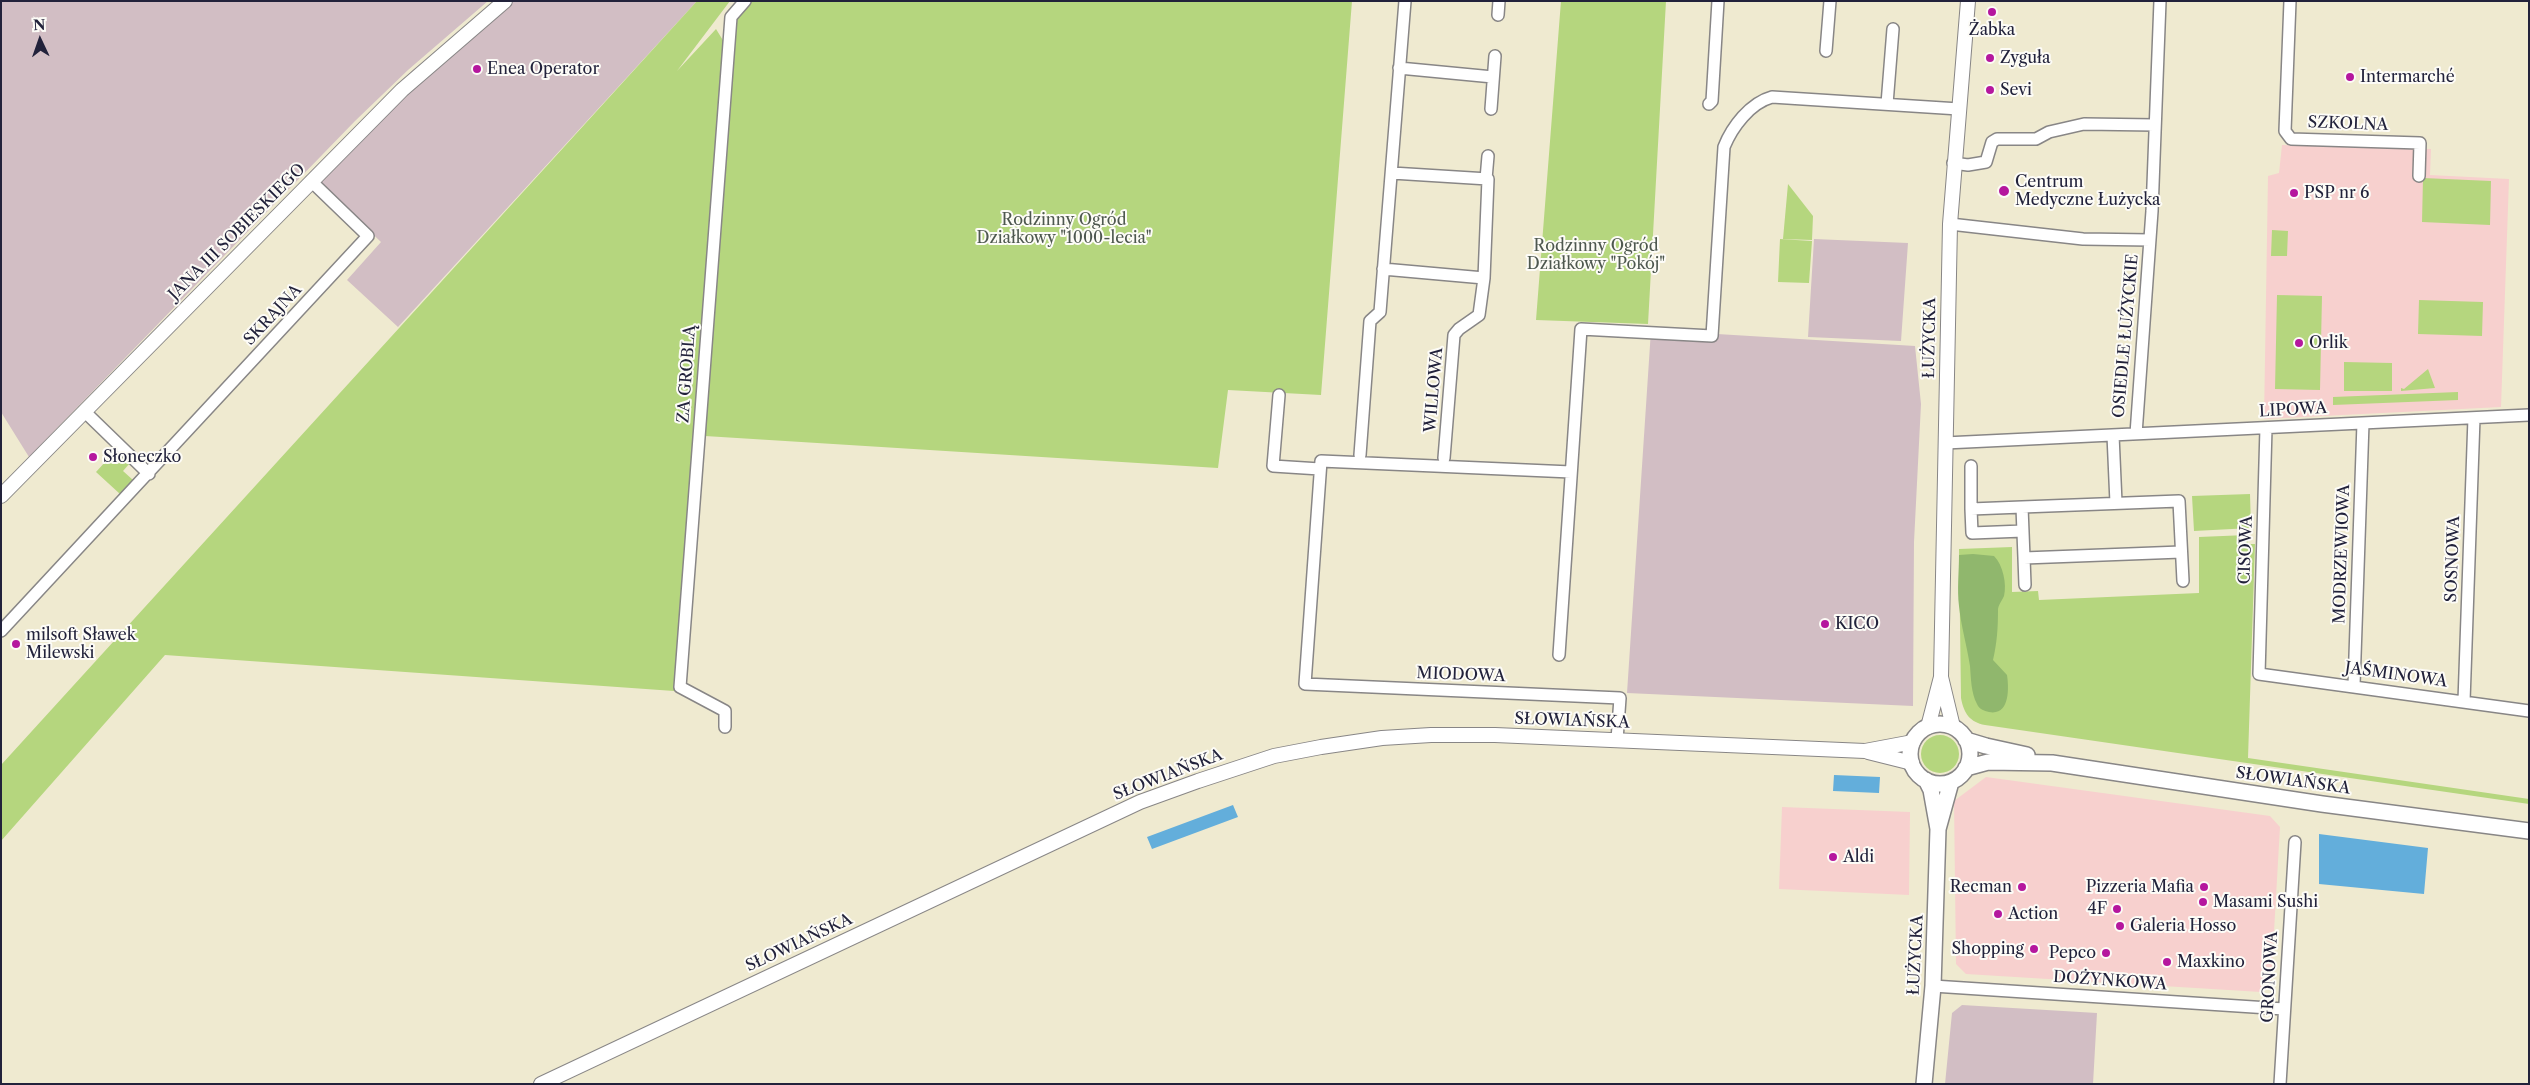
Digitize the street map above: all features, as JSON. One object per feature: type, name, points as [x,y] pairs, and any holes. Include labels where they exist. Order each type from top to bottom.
[{"type":"main road","points":[[1936,724],[1953,727],[1966,740],[1970,754],[1966,768],[1951,782],[1938,784],[1926,780],[1912,763],[1910,756],[1913,742],[1928,727],[1936,724]]},
{"type":"main road","name":"SŁOWIAŃSKA","points":[[1966,740],[2037,757],[2052,763]]},
{"type":"main road","name":"SŁOWIAŃSKA","points":[[1966,768],[1988,762],[2052,763],[2314,803],[2529,831]]},
{"type":"main road","name":"ŁUŻYCKA","points":[[1924,1084],[1933,986],[1938,828],[1931,790],[1926,780]]},
{"type":"main road","name":"ŁUŻYCKA","points":[[1938,828],[1951,782]]},
{"type":"street","name":"JANA III SOBIESKIEGO","points":[[1,496],[422,71],[505,1]]},
{"type":"street","name":"ZA GROBLĄ","points":[[725,727],[725,711],[680,688],[732,17],[745,1]]},
{"type":"street","points":[[1360,455],[1370,321],[1380,312],[1405,1]]},
{"type":"street","points":[[1498,15],[1499,1]]},
{"type":"street","points":[[1709,104],[1712,101],[1718,1]]},
{"type":"street","points":[[1826,50],[1830,1]]},
{"type":"street","name":"ŁUŻYCKA","points":[[1928,727],[1941,677],[1950,224],[1953,163],[1968,1]]},
{"type":"street","name":"OSIEDLE ŁUŻYCKIE","points":[[2136,434],[2150,240],[2160,1]]},
{"type":"street","name":"SZKOLNA","points":[[2290,1],[2285,131],[2291,139],[2420,143],[2419,176]]},
{"type":"street","points":[[1887,104],[1893,29]]},
{"type":"street","points":[[1491,109],[1495,56]]},
{"type":"street","points":[[1399,68],[1493,77]]},
{"type":"street","points":[[1559,655],[1581,329],[1712,336],[1724,147],[1729,134],[1762,99],[1772,96],[1959,109]]},
{"type":"street","points":[[1953,163],[1968,165],[1986,162],[1992,142],[1997,139],[2036,139],[2050,132],[2084,124],[2155,126]]},
{"type":"street","name":"WILLOWA","points":[[1444,458],[1454,335],[1459,329],[1480,315],[1484,278],[1488,156]]},
{"type":"street","points":[[1392,173],[1486,179]]},
{"type":"street","name":"SKRAJNA","points":[[1,631],[368,236],[311,181]]},
{"type":"street","name":"OSIEDLE ŁUŻYCKIE","points":[[1950,224],[2084,239],[2150,240]]},
{"type":"street","points":[[1383,269],[1484,278]]},
{"type":"street","points":[[1279,395],[1273,466],[1320,469],[1320,461],[1571,472]]},
{"type":"street","points":[[84,411],[148,474]]},
{"type":"street","name":"LIPOWA","points":[[1946,443],[2529,415]]},
{"type":"street","name":"SOSNOWA","points":[[2464,701],[2474,418]]},
{"type":"street","name":"MODRZEWIOWA","points":[[2354,685],[2363,423]]},
{"type":"street","name":"CISOWA","points":[[2258,674],[2266,428]]},
{"type":"street","points":[[2113,435],[2116,503]]},
{"type":"street","points":[[1971,466],[1972,533],[2023,531]]},
{"type":"street","name":"MIODOWA","points":[[1320,469],[1305,684],[1620,698],[1617,740]]},
{"type":"street","points":[[1971,510],[2179,501],[2183,581]]},
{"type":"street","points":[[2022,507],[2025,584]]},
{"type":"street","points":[[2024,558],[2181,552]]},
{"type":"street","name":"JAŚMINOWA","points":[[2258,674],[2354,685],[2529,712]]},
{"type":"street","name":"ŁUŻYCKA","points":[[1941,677],[1953,727]]},
{"type":"street","name":"SŁOWIAŃSKA","points":[[541,1084],[1140,802],[1244,765],[1313,748],[1382,738],[1460,734],[1865,751],[1912,763]]},
{"type":"street","name":"SŁOWIAŃSKA","points":[[1865,751],[1913,742]]},
{"type":"street","name":"GRONOWA","points":[[2280,1084],[2295,842]]},
{"type":"street","name":"DOŻYNKOWA","points":[[1933,986],[2284,1009]]},
{"type":"shaded area","points":[[1,1],[488,1],[408,70],[355,121],[29,457],[1,412]]},
{"type":"shaded area","points":[[506,1],[697,1],[398,327],[347,280],[381,242],[309,173],[414,69]]},
{"type":"shaded area","points":[[2282,145],[2431,149],[2430,175],[2509,179],[2501,407],[2264,419],[2268,176],[2279,173]]},
{"type":"shaded area","points":[[1814,239],[1908,243],[1901,341],[1808,337]]},
{"type":"shaded area","points":[[1651,330],[1915,346],[1921,404],[1914,542],[1913,706],[1627,693]]},
{"type":"shaded area","points":[[1986,777],[2270,816],[2280,827],[2271,984],[2261,992],[1966,974],[1956,964],[1954,801]]},
{"type":"shaded area","points":[[1782,807],[1910,812],[1909,895],[1779,889]]},
{"type":"shaded area","points":[[1962,1005],[2097,1013],[2093,1084],[1945,1084],[1952,1013]]},
{"type":"green space","points":[[697,1],[730,1],[677,71],[716,29],[724,42],[674,691],[165,655],[1,841],[1,765]]},
{"type":"green space","name":"Rodzinny Ogród Działkowy \"1000-lecia\"","points":[[750,1],[1352,1],[1321,395],[1228,390],[1218,468],[705,436],[737,19]]},
{"type":"green space","name":"Rodzinny Ogród Działkowy \"Pokój\"","points":[[1561,1],[1666,1],[1648,324],[1536,320]]},
{"type":"green space","points":[[2423,178],[2491,181],[2490,225],[2422,222]]},
{"type":"green space","points":[[1788,184],[1813,216],[1812,240],[1783,239]]},
{"type":"green space","points":[[2272,230],[2288,231],[2287,256],[2271,256]]},
{"type":"green space","points":[[1780,239],[1812,241],[1809,283],[1778,282]]},
{"type":"green space","name":"Orlik","points":[[2277,295],[2322,296],[2320,390],[2275,389]]},
{"type":"green space","points":[[2419,300],[2483,302],[2482,336],[2418,334]]},
{"type":"green space","points":[[2344,362],[2392,363],[2392,391],[2344,391]]},
{"type":"green space","points":[[2428,369],[2435,388],[2401,391],[2401,388],[2404,389]]},
{"type":"green space","points":[[2458,392],[2458,400],[2333,405],[2333,397]]},
{"type":"green space","points":[[116,450],[130,463],[123,471],[133,480],[120,494],[96,472]]},
{"type":"green space","points":[[2250,494],[2251,528],[2194,531],[2192,496]]},
{"type":"green space","points":[[2247,535],[2248,544],[2255,544],[2248,758],[2529,799],[2529,804],[1985,725],[1975,722],[1966,713],[1961,698],[1959,549],[2012,547],[2012,592],[2038,591],[2039,600],[2199,593],[2199,537]]},
{"type":"green space","points":[[1959,555],[1994,556],[2000,564],[2005,580],[2004,596],[1998,608],[1997,635],[1993,660],[2007,675],[2008,693],[2007,700],[2001,710],[1996,712],[1982,710],[1975,700],[1960,614],[1958,593]]},
{"type":"green space","points":[[1940,735],[1954,740],[1959,754],[1954,768],[1940,773],[1926,768],[1921,754],[1926,740]]},
{"type":"water","points":[[1834,775],[1880,777],[1879,793],[1833,791]]},
{"type":"water","points":[[1233,805],[1238,817],[1152,849],[1147,837]]},
{"type":"water","points":[[2319,834],[2428,848],[2424,894],[2319,884]]},
{"type":"place","name":"Żabka","points":[[1992,12]]},
{"type":"place","name":"Zyguła","points":[[1990,58]]},
{"type":"place","name":"Enea Operator","points":[[477,69]]},
{"type":"place","name":"Intermarché","points":[[2350,77]]},
{"type":"place","name":"Sevi","points":[[1990,90]]},
{"type":"place","name":"Centrum Medyczne Łużycka","points":[[2004,191]]},
{"type":"place","name":"PSP nr 6","points":[[2294,193]]},
{"type":"place","name":"Orlik","points":[[2299,343]]},
{"type":"place","name":"Słoneczko","points":[[93,457]]},
{"type":"place","name":"KICO","points":[[1825,624]]},
{"type":"place","name":"milsoft Sławek Milewski","points":[[16,644]]},
{"type":"place","name":"Aldi","points":[[1833,857]]},
{"type":"place","name":"Recman","points":[[2022,887]]},
{"type":"place","name":"Pizzeria Mafia","points":[[2204,887]]},
{"type":"place","name":"Masami Sushi","points":[[2203,902]]},
{"type":"place","name":"4F","points":[[2117,909]]},
{"type":"place","name":"Action","points":[[1998,914]]},
{"type":"place","name":"Galeria Hosso","points":[[2120,926]]},
{"type":"place","name":"Shopping","points":[[2034,949]]},
{"type":"place","name":"Pepco","points":[[2106,953]]},
{"type":"place","name":"Maxkino","points":[[2167,962]]}]
